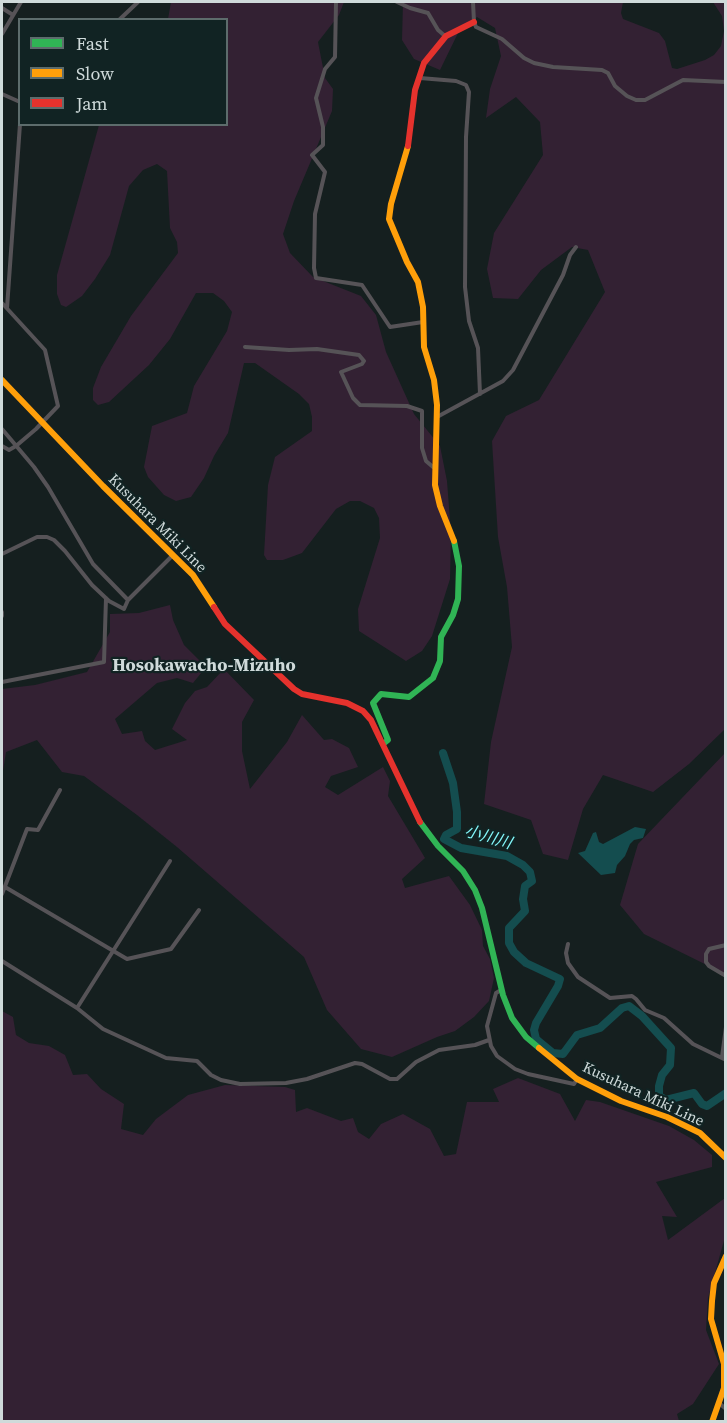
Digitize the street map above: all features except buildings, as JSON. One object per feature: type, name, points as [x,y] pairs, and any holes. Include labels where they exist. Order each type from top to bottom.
[{"type":"main road","points":[[383,744],[388,740],[373,703],[381,694],[409,697],[433,678],[440,661],[441,637],[453,615],[458,599],[457,554],[440,506],[434,467],[437,417],[434,381],[424,347],[418,282],[389,219],[391,204],[407,154],[412,109],[424,63],[446,36],[474,22]]},
{"type":"main road","name":"Kusuhara Miki Line","points":[[2,380],[111,494],[193,575],[225,624],[285,681],[302,694],[347,703],[363,711],[371,720],[423,827],[463,871],[475,890],[482,908],[501,990],[512,1018],[526,1037],[577,1079],[621,1101],[667,1117],[700,1133],[726,1158]]},
{"type":"main road","points":[[712,1422],[722,1402],[724,1364],[714,1335],[711,1319],[712,1301],[714,1283],[726,1256]]},
{"type":"street","points":[[2,34],[21,2]]},
{"type":"street","points":[[121,18],[138,2]]},
{"type":"street","points":[[336,2],[335,57],[325,69],[316,98],[323,128],[323,145],[312,155],[325,172],[315,214],[314,268],[316,278],[362,285],[390,327],[423,321]]},
{"type":"street","points":[[397,2],[428,13],[438,30],[446,36]]},
{"type":"street","points":[[473,2],[476,27],[502,39],[524,58],[534,63],[554,67],[602,70],[608,73],[615,86],[636,100],[645,100],[683,80],[726,82]]},
{"type":"street","points":[[2,8],[13,15]]},
{"type":"street","points":[[420,78],[456,81],[466,85],[469,92],[466,137],[465,287],[469,321],[479,354],[480,394]]},
{"type":"street","points":[[2,94],[18,101]]},
{"type":"street","points":[[7,309],[20,126]]},
{"type":"street","points":[[437,417],[503,381],[513,370],[576,247]]},
{"type":"street","points":[[2,303],[45,350],[58,406],[16,446],[9,450],[2,446]]},
{"type":"street","points":[[245,347],[317,349],[359,356],[364,360],[362,364],[341,372],[353,398],[360,405],[406,406],[422,411],[422,448],[426,461],[434,467]]},
{"type":"street","points":[[2,429],[34,467],[93,564],[128,600]]},
{"type":"street","points":[[2,554],[37,537],[47,537],[65,551],[106,597],[124,609],[128,600],[174,555]]},
{"type":"street","points":[[2,682],[104,662],[106,597]]},
{"type":"street","points":[[2,894],[27,829],[38,830],[60,790]]},
{"type":"street","points":[[76,1008],[170,861]]},
{"type":"street","points":[[5,888],[127,959],[171,949],[199,910]]},
{"type":"street","points":[[568,944],[566,954],[568,963],[578,977],[610,998],[632,996],[645,1010],[664,1018],[693,1044],[724,1058],[726,1026]]},
{"type":"street","points":[[726,945],[709,949],[706,962],[726,976]]},
{"type":"street","points":[[2,961],[76,1008],[103,1029],[166,1058],[197,1061],[211,1075],[221,1080],[240,1084],[286,1083],[307,1079],[355,1063],[362,1064],[390,1079],[398,1079],[416,1062],[439,1050],[476,1045],[489,1040]]},
{"type":"street","points":[[501,990],[496,993],[487,1026],[489,1040],[497,1056],[515,1069],[528,1074],[574,1084],[577,1079]]},
{"type":"street","points":[[722,1402],[726,1409]]},
{"type":"shaded area","points":[[171,2],[344,2],[339,15],[318,42],[325,78],[333,89],[332,111],[294,201],[283,234],[290,253],[313,277],[361,296],[376,315],[386,352],[414,414],[440,446],[447,481],[451,533],[450,579],[432,636],[422,651],[406,661],[359,631],[358,609],[380,538],[379,518],[374,508],[360,501],[350,501],[336,509],[302,553],[283,560],[267,560],[264,555],[268,485],[275,457],[312,431],[309,404],[299,394],[255,363],[244,363],[228,433],[191,497],[176,501],[164,495],[148,477],[144,467],[152,426],[187,413],[194,386],[227,331],[232,312],[224,301],[213,293],[196,293],[170,339],[149,365],[109,402],[98,405],[93,400],[93,388],[101,367],[131,316],[178,253],[177,242],[170,228],[167,171],[157,164],[143,170],[129,186],[110,255],[95,279],[82,296],[66,307],[61,305],[57,294],[57,275],[99,126],[228,126],[228,18],[168,18]]},
{"type":"shaded area","points":[[403,2],[623,2],[621,13],[623,19],[659,33],[665,41],[672,68],[677,69],[705,60],[714,55],[721,46],[724,31],[722,16],[713,2],[725,2],[725,729],[689,764],[653,792],[603,775],[583,809],[568,860],[543,854],[531,820],[484,804],[491,742],[512,647],[507,587],[498,537],[492,441],[506,416],[539,400],[605,292],[588,250],[572,247],[541,270],[518,299],[493,298],[487,269],[494,233],[543,155],[540,122],[516,97],[486,118],[490,89],[501,56],[495,28],[477,17],[459,31],[440,70],[414,59],[402,40]]},
{"type":"shaded area","points":[[170,605],[173,620],[184,645],[206,667],[193,683],[177,678],[157,683],[115,719],[122,734],[142,731],[145,741],[155,750],[187,740],[172,729],[185,703],[195,691],[207,687],[224,669],[254,700],[242,722],[242,751],[250,789],[287,742],[302,715],[324,740],[332,739],[349,748],[358,767],[331,776],[325,787],[338,795],[383,767],[390,781],[388,796],[425,858],[402,879],[405,888],[449,876],[470,905],[482,930],[483,946],[490,959],[494,978],[489,1001],[474,1017],[455,1031],[392,1057],[361,1049],[327,1010],[304,957],[137,815],[84,776],[62,772],[37,740],[6,752],[2,777],[2,689],[35,685],[87,672],[110,632],[110,614],[139,613]]},
{"type":"shaded area","points":[[725,753],[725,974],[644,934],[620,905],[638,844]]},
{"type":"shaded area","points":[[2,1011],[13,1017],[16,1035],[29,1043],[49,1046],[65,1055],[73,1075],[87,1074],[101,1089],[124,1104],[121,1129],[143,1135],[156,1119],[188,1095],[225,1085],[285,1087],[295,1090],[296,1112],[307,1108],[341,1121],[353,1118],[358,1132],[369,1139],[381,1124],[403,1114],[430,1129],[444,1156],[456,1154],[467,1102],[499,1102],[493,1089],[518,1078],[560,1094],[575,1121],[586,1100],[600,1102],[669,1126],[694,1140],[712,1155],[712,1167],[656,1182],[677,1217],[662,1216],[668,1240],[725,1198],[725,1237],[708,1298],[706,1330],[719,1364],[693,1404],[677,1414],[679,1421],[2,1421]]},
{"type":"water","points":[[635,827],[646,829],[643,838],[634,840],[630,844],[625,856],[617,865],[615,873],[601,875],[578,853],[585,851],[593,833],[596,832],[599,842],[603,844]]},
{"type":"waterway","name":"小川川","points":[[443,753],[453,783],[457,812],[457,829],[446,835],[444,839],[461,848],[507,856],[530,872],[532,881],[525,886],[523,899],[525,911],[509,928],[509,943],[514,952],[526,963],[560,979],[536,1023],[534,1030],[536,1039],[553,1053],[563,1054],[577,1035],[600,1028],[622,1008],[629,1006],[642,1016],[671,1048],[670,1065],[662,1075],[659,1096],[666,1100],[694,1093],[702,1104],[707,1106],[726,1093]]},
{"type":"traffic: fast","points":[[383,744],[388,740],[373,703],[381,694],[409,697],[433,678],[440,661],[441,637],[453,615],[458,599],[459,566],[454,541]]},
{"type":"traffic: fast","points":[[420,822],[438,846],[463,871],[475,890],[482,908],[503,995],[512,1018],[526,1037],[539,1048]]},
{"type":"traffic: slow","points":[[408,146],[391,204],[389,219],[418,282],[423,307],[424,347],[434,380],[437,405],[435,485],[440,506],[454,541]]},
{"type":"traffic: slow","points":[[2,380],[103,486],[193,575],[214,607]]},
{"type":"traffic: slow","points":[[539,1048],[577,1079],[621,1101],[667,1117],[700,1133],[726,1158]]},
{"type":"traffic: slow","points":[[712,1422],[724,1388],[724,1364],[711,1319],[712,1301],[714,1283],[726,1256]]},
{"type":"traffic: jam","points":[[408,146],[415,90],[424,63],[446,36],[474,22]]},
{"type":"traffic: jam","points":[[214,607],[225,624],[294,689],[302,694],[347,703],[363,711],[371,720],[420,822]]},
{"type":"district","name":"Hosokawacho-Mizuho","points":[[204,666]]}]
